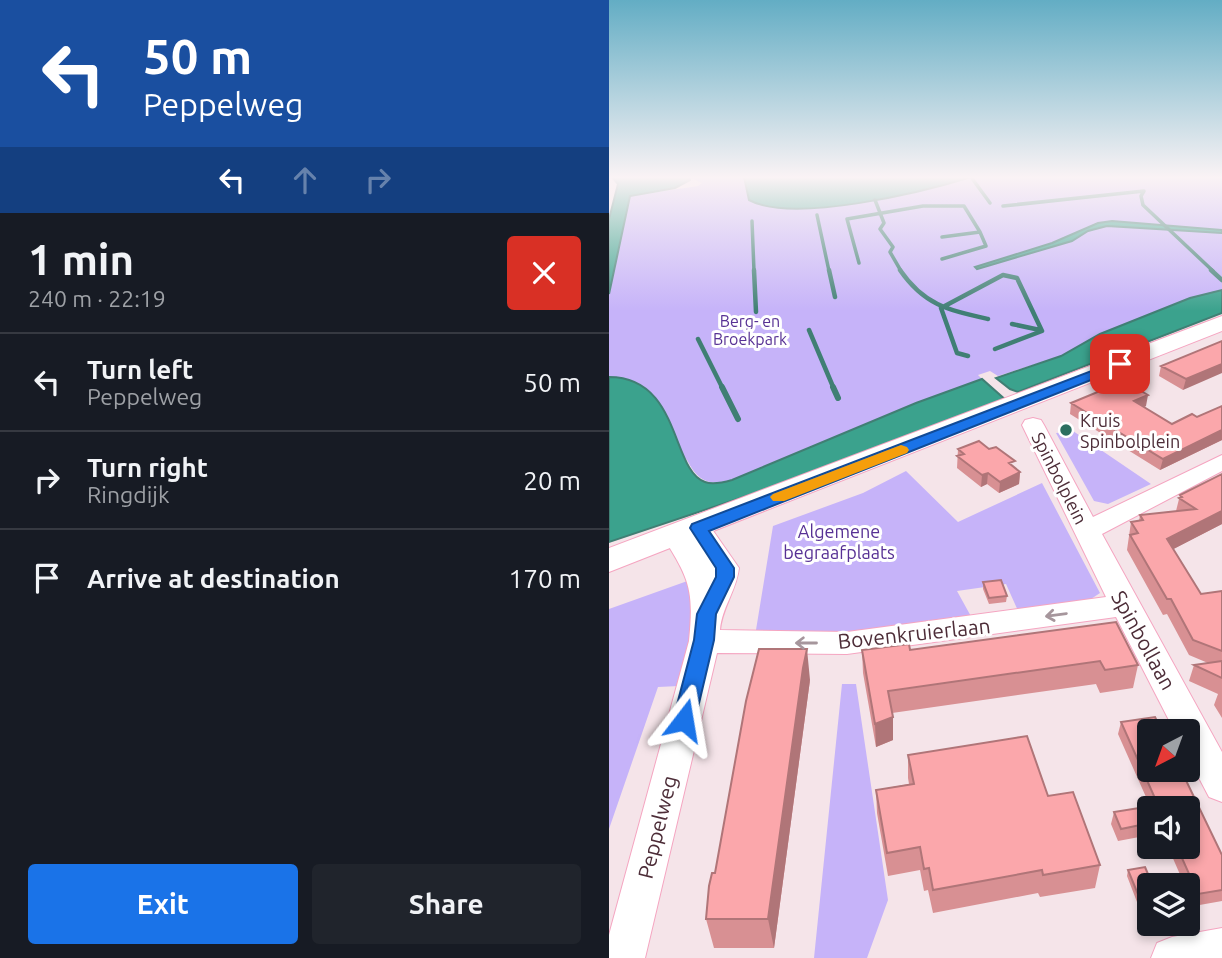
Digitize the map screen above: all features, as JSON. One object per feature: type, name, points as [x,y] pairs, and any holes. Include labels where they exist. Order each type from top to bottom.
[{"type":"street","points":[[609,561],[687,533],[1222,323]]},
{"type":"street","name":"Spinbolplein","points":[[1033,425],[1087,531]]},
{"type":"street","points":[[1087,531],[1222,462]]},
{"type":"street","name":"Spinbollaan","points":[[1087,531],[1222,786]]},
{"type":"street","name":"Peppelweg","points":[[624,958],[705,627],[701,571],[687,533]]},
{"type":"street","name":"Bovenkruierlaan","points":[[705,627],[847,643],[1124,605]]},
{"type":"street","points":[[1172,958],[1222,948]]},
{"type":"green space","name":"Berg- en Broekpark","points":[[624,222],[1222,222],[1222,299],[1108,331],[1061,356],[998,376],[990,371],[978,375],[982,379],[916,403],[750,473],[714,483],[700,477],[693,470],[616,377],[609,377],[609,294]]},
{"type":"green space","points":[[1073,431],[1151,484],[1108,504],[1094,501],[1056,433]]},
{"type":"green space","name":"Algemene begraafplaats","points":[[906,471],[958,522],[1042,483],[1100,593],[1085,603],[1019,613],[1006,584],[957,591],[973,620],[873,634],[755,636],[773,526],[863,493]]},
{"type":"green space","points":[[693,579],[693,619],[679,686],[658,687],[609,829],[609,609]]},
{"type":"green space","points":[[842,684],[856,684],[888,900],[867,958],[814,958]]},
{"type":"shaded area","points":[[609,222],[624,222],[609,294]]},
{"type":"shaded area","points":[[1121,222],[1222,230],[1222,233],[1107,226],[1088,231],[1072,241],[977,269],[975,267],[1052,243],[1098,223]]},
{"type":"shaded area","points":[[1222,290],[1222,313],[1018,392],[996,378],[1061,356],[1100,334],[1190,298]]},
{"type":"shaded area","points":[[609,377],[632,381],[650,392],[662,407],[694,474],[705,482],[712,483],[732,480],[916,403],[982,379],[1008,402],[893,447],[609,542]]},
{"type":"building","points":[[1222,341],[1222,364],[1186,379],[1161,366]]},
{"type":"building","points":[[1124,381],[1148,395],[1134,401],[1172,424],[1192,414],[1197,417],[1222,406],[1222,430],[1163,459],[1071,403]]},
{"type":"building","points":[[979,441],[989,449],[996,447],[1015,461],[1009,463],[1020,472],[1000,482],[988,473],[982,475],[957,456],[964,454],[958,449]]},
{"type":"building","points":[[1222,474],[1222,511],[1167,539],[1201,594],[1222,591],[1222,651],[1193,640],[1171,599],[1167,599],[1130,535],[1138,533],[1131,522],[1143,520],[1140,515],[1196,509],[1179,498],[1182,497],[1180,495]]},
{"type":"building","points":[[1001,580],[1007,596],[989,598],[983,582]]},
{"type":"building","points":[[1116,622],[1138,665],[1105,670],[1100,661],[888,691],[893,717],[875,724],[862,650],[909,644],[910,650]]},
{"type":"building","points":[[759,649],[807,649],[768,919],[706,919],[709,886],[712,873],[715,873],[746,701]]},
{"type":"building","points":[[1222,661],[1222,678],[1194,665]]},
{"type":"building","points":[[1137,720],[1137,758],[1121,722]]},
{"type":"building","points":[[1027,736],[1048,796],[1073,792],[1100,865],[1043,875],[1042,870],[933,890],[929,868],[924,869],[920,847],[887,853],[876,790],[914,784],[908,755]]},
{"type":"building","points":[[1148,782],[1187,782],[1194,796],[1154,796]]},
{"type":"building","points":[[1137,808],[1137,826],[1121,829],[1114,812]]},
{"type":"building","points":[[1200,809],[1222,855],[1222,890],[1200,894],[1200,873],[1189,873],[1182,859],[1200,859]]},
{"type":"building","points":[[1145,867],[1148,873],[1137,873],[1137,892],[1128,870]]},
{"type":"waterway","points":[[752,222],[754,271]]},
{"type":"waterway","points":[[818,222],[829,271]]},
{"type":"waterway","points":[[848,222],[859,263]]},
{"type":"waterway","points":[[883,222],[880,229],[893,247],[890,252],[901,271]]},
{"type":"waterway","points":[[974,222],[980,232]]},
{"type":"waterway","points":[[1161,222],[1213,271]]},
{"type":"waterway","points":[[942,237],[980,232]]},
{"type":"waterway","points":[[942,259],[986,246],[980,232]]},
{"type":"waterway","points":[[754,270],[756,312]]},
{"type":"waterway","points":[[829,270],[835,297]]},
{"type":"waterway","points":[[900,270],[918,291],[944,307]]},
{"type":"waterway","points":[[1211,270],[1222,280]]},
{"type":"waterway","points":[[944,307],[1003,275],[1017,278],[1042,331],[995,349]]},
{"type":"waterway","points":[[944,307],[988,319]]},
{"type":"waterway","points":[[944,307],[941,308],[957,353],[968,356]]},
{"type":"waterway","points":[[1012,324],[1040,330]]},
{"type":"waterway","points":[[809,330],[834,389]]},
{"type":"waterway","points":[[698,339],[738,419]]},
{"type":"waterway","points":[[833,387],[838,398]]},
{"type":"slow traffic","points":[[778,497],[901,450]]},
{"type":"place","name":"Kruis Spinbolplein","points":[[1066,430]]},
{"type":"route","points":[[684,720],[704,640],[707,614],[725,577],[725,568],[698,528],[1120,364]]}]
